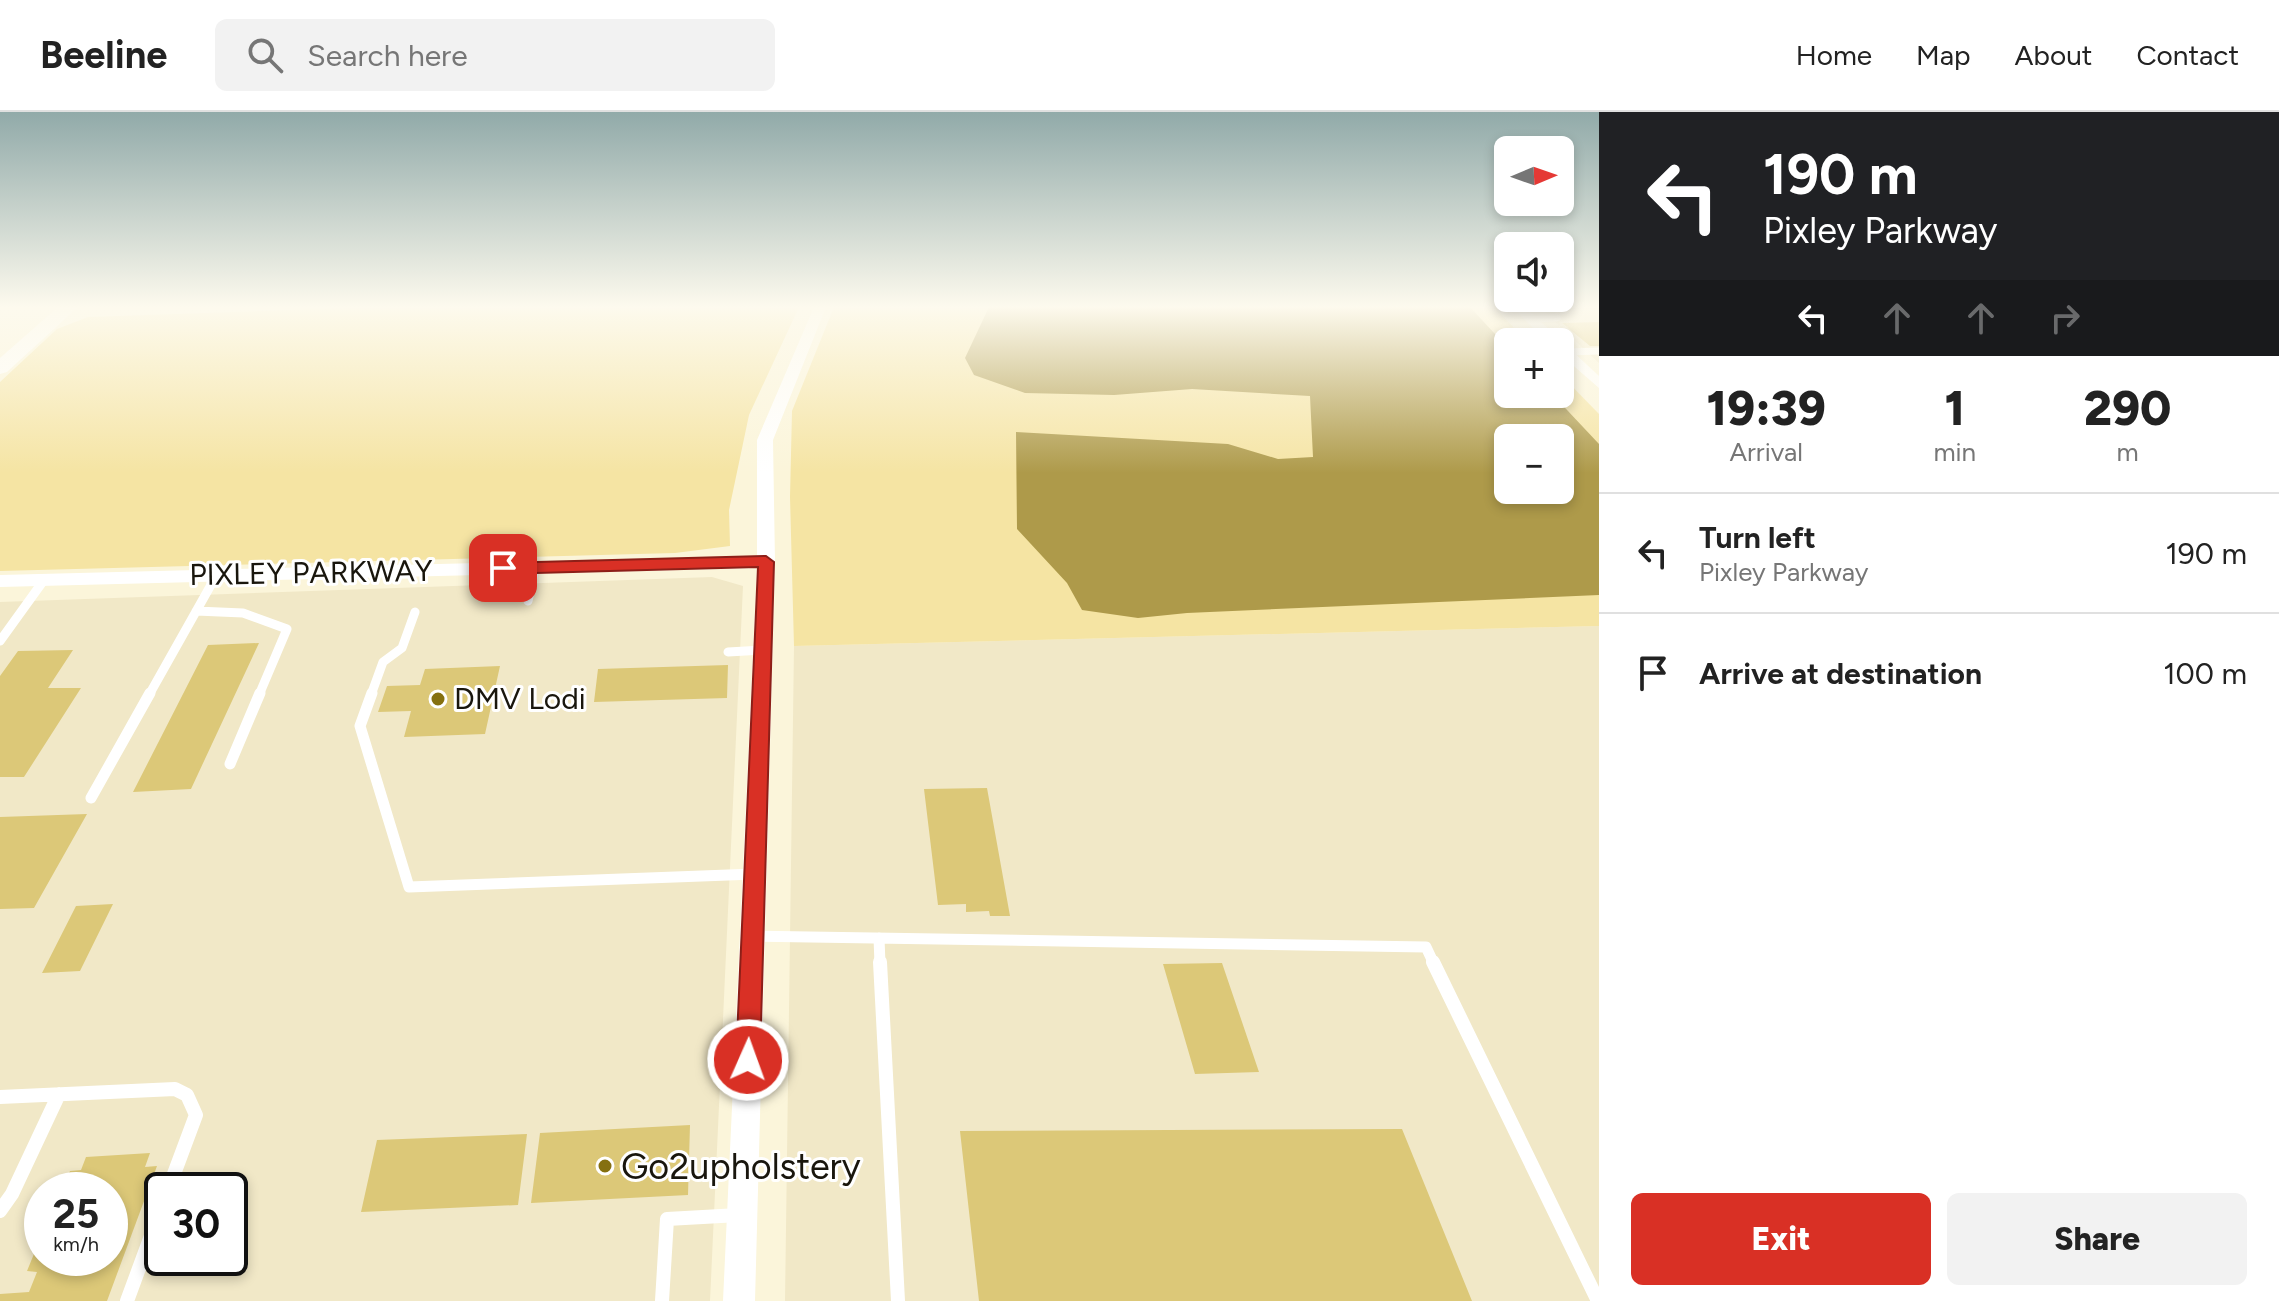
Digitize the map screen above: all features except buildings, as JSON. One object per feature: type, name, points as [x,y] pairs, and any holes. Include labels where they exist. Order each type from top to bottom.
[{"type":"street","points":[[739,1301],[766,562],[765,440],[797,362]]},
{"type":"street","points":[[1577,362],[1597,380]]},
{"type":"street","name":"PIXLEY PARKWAY","points":[[0,581],[766,562]]},
{"type":"lane","points":[[528,601],[535,568]]},
{"type":"lane","points":[[91,798],[216,576]]},
{"type":"lane","points":[[0,641],[44,580]]},
{"type":"lane","points":[[196,611],[226,610],[274,621],[287,629],[230,764]]},
{"type":"lane","points":[[415,612],[402,648],[383,662],[360,726],[409,887],[755,874]]},
{"type":"lane","points":[[728,652],[763,650]]},
{"type":"lane","points":[[753,936],[1426,947],[1598,1301]]},
{"type":"lane","points":[[879,938],[898,1301]]},
{"type":"lane","points":[[0,1097],[175,1089],[187,1095],[196,1115],[175,1172]]},
{"type":"lane","points":[[0,1211],[12,1194],[59,1094]]},
{"type":"lane","points":[[662,1301],[667,1219],[742,1215]]},
{"type":"lane","points":[[127,1301],[144,1255]]},
{"type":"shaded area","points":[[21,362],[773,362],[749,415],[729,510],[730,546],[675,553],[0,571],[0,382]]},
{"type":"shaded area","points":[[812,362],[1494,362],[1494,408],[1574,408],[1574,388],[1599,414],[1599,626],[794,646],[790,497],[792,411]]},
{"type":"shaded area","points":[[967,362],[1494,362],[1494,408],[1565,408],[1599,444],[1599,595],[1187,613],[1138,618],[1082,610],[1067,583],[1017,529],[1016,432],[1228,444],[1278,459],[1313,457],[1310,396],[1192,389],[1114,395],[1025,393],[974,375]]},
{"type":"shaded area","points":[[712,577],[743,586],[710,1301],[0,1301],[0,602]]},
{"type":"shaded area","points":[[1599,626],[1599,1301],[785,1301],[794,646]]},
{"type":"place","name":"DMV Lodi","points":[[438,699]]},
{"type":"place","name":"Go2upholstery","points":[[605,1166]]},
{"type":"route","points":[[503,568],[766,562],[748,1060]]}]
